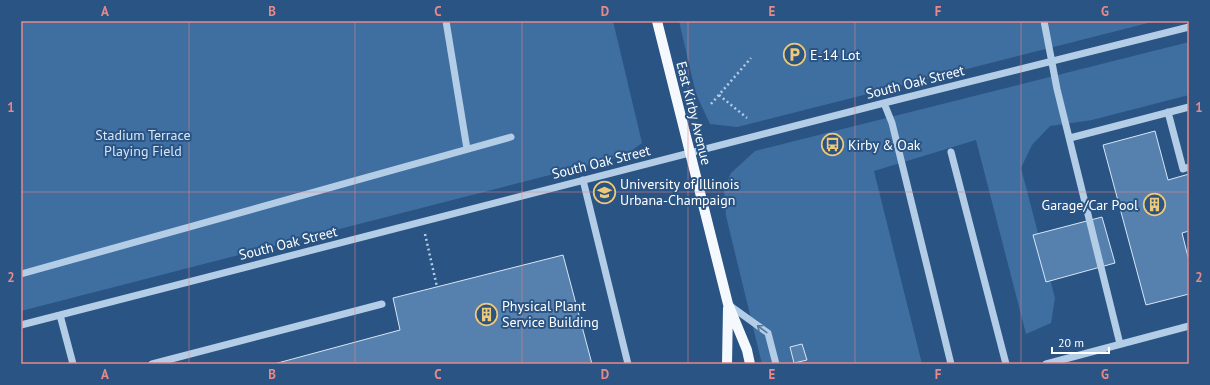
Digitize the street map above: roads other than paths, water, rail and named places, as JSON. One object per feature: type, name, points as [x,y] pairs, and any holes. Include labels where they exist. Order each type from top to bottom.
[{"type":"main road","name":"East Kirby Avenue","points":[[657,21],[728,304],[747,350],[750,364]]},
{"type":"main road","name":"East Kirby Avenue","points":[[727,364],[728,304]]},
{"type":"street","points":[[446,21],[467,149]]},
{"type":"street","points":[[1044,21],[1052,62],[1120,344]]},
{"type":"street","name":"South Oak Street","points":[[21,325],[884,103],[1189,27]]},
{"type":"street","points":[[884,103],[892,123],[951,364]]},
{"type":"street","points":[[1070,138],[1189,107]]},
{"type":"street","points":[[1168,112],[1183,169],[1189,167]]},
{"type":"street","points":[[21,274],[511,137]]},
{"type":"street","points":[[951,152],[1006,364]]},
{"type":"street","points":[[583,180],[628,364]]},
{"type":"street","points":[[152,364],[382,304]]},
{"type":"street","points":[[728,304],[768,333],[776,364]]},
{"type":"street","points":[[60,315],[73,364]]},
{"type":"street","points":[[1046,364],[1189,326]]},
{"type":"place","name":"E-14 Lot","points":[[795,55]]},
{"type":"place","name":"Kirby & Oak","points":[[833,145]]},
{"type":"place","name":"University of Illinois Urbana-Champaign","points":[[605,192]]},
{"type":"place","name":"Garage/Car Pool","points":[[1154,205]]},
{"type":"place","name":"Physical Plant Service Building","points":[[487,314]]},
{"type":"park label","name":"Stadium Terrace Playing Field","points":[[143,144]]}]
